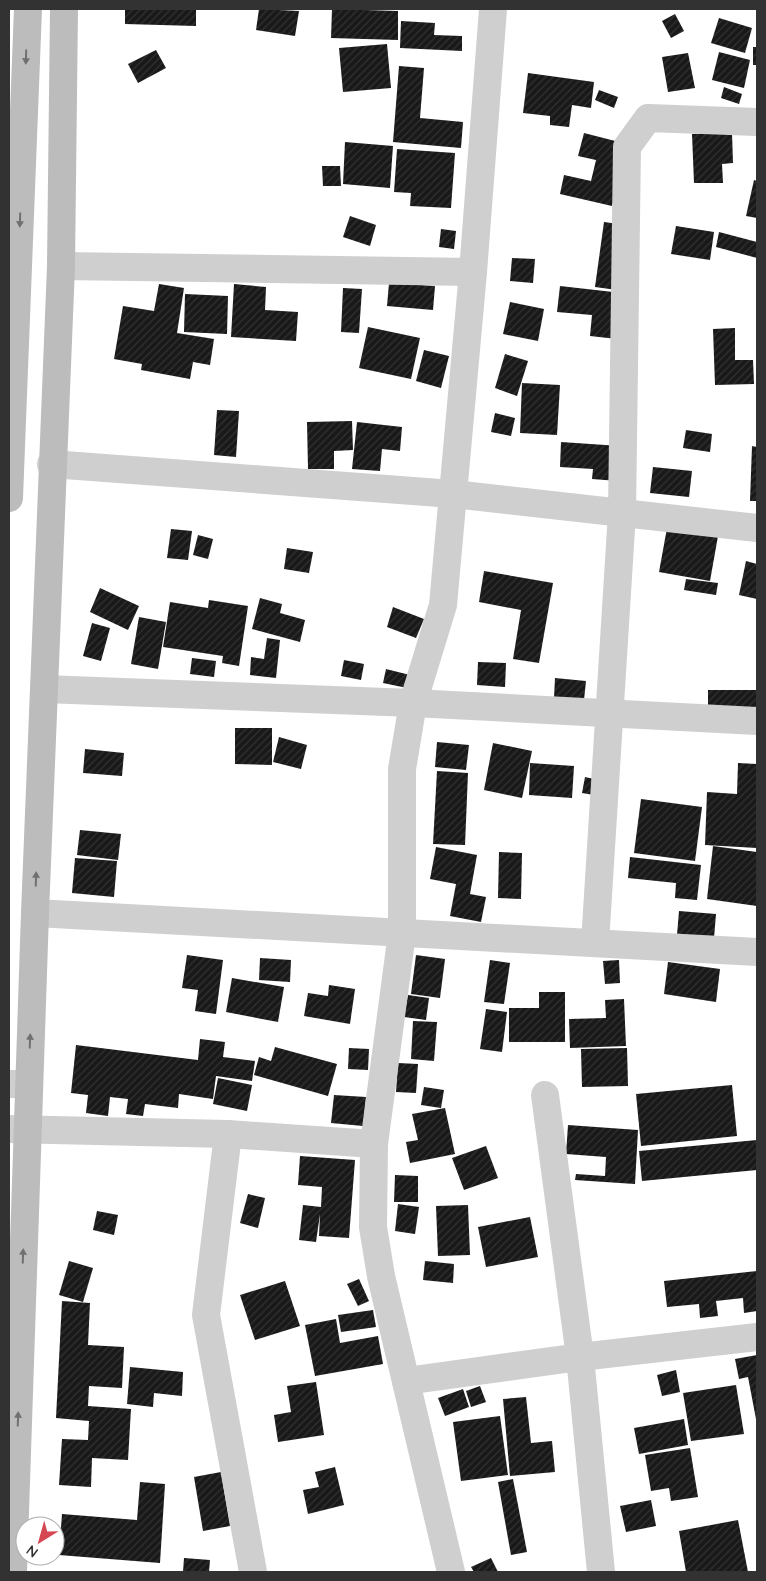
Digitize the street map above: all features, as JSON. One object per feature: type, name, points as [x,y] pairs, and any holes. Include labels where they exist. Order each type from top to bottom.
[{"type":"main road","points":[[9,498],[16,105],[28,9]]},
{"type":"main road","points":[[13,1572],[19,1084],[35,914],[51,464],[61,266],[64,9]]},
{"type":"street","points":[[450,1572],[381,1276],[373,1227],[374,1144],[402,933],[402,769],[413,703],[443,605],[473,272],[493,9]]},
{"type":"street","points":[[595,943],[622,513],[626,147],[648,118],[757,122]]},
{"type":"street","points":[[61,266],[473,272]]},
{"type":"street","points":[[51,464],[454,494],[757,528]]},
{"type":"street","points":[[44,689],[413,703],[757,721]]},
{"type":"street","points":[[35,914],[757,952]]},
{"type":"street","points":[[546,1095],[580,1357],[601,1572]]},
{"type":"street","points":[[18,1130],[228,1134],[374,1144]]},
{"type":"street","points":[[228,1134],[206,1315],[253,1572]]},
{"type":"street","points":[[406,1381],[580,1357],[757,1337]]},
{"type":"building","points":[[125,9],[196,9],[196,26],[125,24]]},
{"type":"building","points":[[259,9],[299,11],[295,36],[256,30]]},
{"type":"building","points":[[332,9],[398,11],[398,40],[331,38]]},
{"type":"building","points":[[675,14],[684,31],[671,38],[662,21]]},
{"type":"building","points":[[719,18],[752,28],[745,53],[711,43]]},
{"type":"building","points":[[401,21],[435,23],[434,35],[462,36],[462,51],[400,48]]},
{"type":"building","points":[[387,44],[391,88],[343,92],[339,48]]},
{"type":"building","points":[[753,47],[757,47],[757,65],[753,65]]},
{"type":"building","points":[[156,50],[166,68],[138,83],[128,64]]},
{"type":"building","points":[[719,52],[750,60],[744,88],[712,80]]},
{"type":"building","points":[[688,53],[695,88],[668,92],[662,57]]},
{"type":"building","points":[[399,66],[424,68],[420,118],[463,122],[461,148],[393,142]]},
{"type":"building","points":[[528,73],[594,82],[591,108],[572,105],[569,127],[550,125],[550,116],[523,113]]},
{"type":"building","points":[[724,87],[742,94],[739,104],[721,98]]},
{"type":"building","points":[[599,90],[618,97],[614,108],[595,100]]},
{"type":"building","points":[[584,133],[627,144],[612,206],[560,194],[564,175],[591,181],[596,160],[578,156]]},
{"type":"building","points":[[732,133],[733,163],[722,164],[723,183],[694,183],[692,134]]},
{"type":"building","points":[[345,142],[393,146],[390,188],[343,184]]},
{"type":"building","points":[[397,149],[455,153],[451,208],[410,206],[411,193],[394,192]]},
{"type":"building","points":[[322,166],[340,166],[341,186],[323,186]]},
{"type":"building","points":[[754,180],[757,181],[757,218],[746,216]]},
{"type":"building","points":[[350,216],[376,225],[370,246],[343,237]]},
{"type":"building","points":[[604,222],[626,225],[617,290],[595,287]]},
{"type":"building","points":[[676,226],[714,232],[710,260],[671,254]]},
{"type":"building","points":[[441,229],[456,231],[454,249],[439,247]]},
{"type":"building","points":[[719,232],[757,242],[757,258],[716,247]]},
{"type":"building","points":[[512,258],[535,259],[533,283],[510,281]]},
{"type":"building","points":[[389,283],[435,286],[433,310],[387,306]]},
{"type":"building","points":[[159,284],[184,288],[177,333],[214,339],[210,365],[193,362],[190,379],[141,370],[142,364],[114,359],[123,306],[154,311]]},
{"type":"building","points":[[234,284],[266,287],[265,310],[298,312],[296,341],[231,337]]},
{"type":"building","points":[[560,286],[622,293],[617,339],[590,336],[592,315],[557,312]]},
{"type":"building","points":[[343,288],[362,289],[359,333],[341,332]]},
{"type":"building","points":[[185,294],[228,296],[227,334],[184,332]]},
{"type":"building","points":[[510,302],[544,309],[538,341],[503,334]]},
{"type":"building","points":[[368,327],[420,338],[411,379],[359,368]]},
{"type":"building","points":[[735,328],[735,360],[753,360],[754,384],[715,385],[713,329]]},
{"type":"building","points":[[424,350],[449,356],[441,388],[416,381]]},
{"type":"building","points":[[505,354],[528,361],[517,396],[495,388]]},
{"type":"building","points":[[522,383],[560,385],[557,435],[520,433]]},
{"type":"building","points":[[217,410],[239,411],[236,457],[214,455]]},
{"type":"building","points":[[495,413],[515,418],[511,436],[491,432]]},
{"type":"building","points":[[352,421],[353,450],[334,451],[334,469],[308,469],[307,422]]},
{"type":"building","points":[[357,422],[402,427],[400,451],[382,449],[380,471],[352,469]]},
{"type":"building","points":[[686,430],[712,434],[710,452],[683,448]]},
{"type":"building","points":[[561,442],[620,446],[618,481],[592,479],[593,469],[560,467]]},
{"type":"building","points":[[752,446],[757,447],[757,501],[750,501]]},
{"type":"building","points":[[653,467],[692,471],[689,497],[650,493]]},
{"type":"building","points":[[667,528],[718,536],[710,581],[659,572]]},
{"type":"building","points":[[171,529],[192,531],[188,560],[167,558]]},
{"type":"building","points":[[198,535],[213,539],[208,559],[193,555]]},
{"type":"building","points":[[287,548],[313,552],[309,573],[284,569]]},
{"type":"building","points":[[746,561],[757,564],[757,599],[739,595]]},
{"type":"building","points":[[484,571],[553,583],[539,663],[513,659],[521,610],[479,602]]},
{"type":"building","points":[[686,579],[718,583],[716,595],[684,590]]},
{"type":"building","points":[[100,588],[139,606],[128,630],[90,612]]},
{"type":"building","points":[[260,598],[282,604],[280,613],[305,620],[300,642],[252,629]]},
{"type":"building","points":[[209,600],[248,606],[239,666],[222,663],[223,656],[163,647],[170,602],[208,608]]},
{"type":"building","points":[[393,607],[424,619],[416,638],[387,627]]},
{"type":"building","points":[[139,617],[166,622],[158,669],[131,664]]},
{"type":"building","points":[[92,623],[110,628],[101,661],[83,656]]},
{"type":"building","points":[[267,638],[280,640],[276,678],[250,675],[251,657],[264,659]]},
{"type":"building","points":[[192,658],[216,661],[214,677],[190,674]]},
{"type":"building","points":[[344,660],[364,664],[361,680],[341,676]]},
{"type":"building","points":[[478,662],[506,663],[505,687],[477,685]]},
{"type":"building","points":[[386,669],[410,675],[407,688],[383,683]]},
{"type":"building","points":[[555,678],[586,681],[584,700],[554,698]]},
{"type":"building","points":[[708,690],[757,690],[757,711],[708,712]]},
{"type":"building","points":[[235,728],[272,728],[272,765],[235,764]]},
{"type":"building","points":[[279,737],[307,745],[301,769],[273,762]]},
{"type":"building","points":[[437,742],[469,745],[466,770],[435,767]]},
{"type":"building","points":[[493,743],[532,751],[522,798],[484,790]]},
{"type":"building","points":[[85,749],[124,753],[122,776],[83,773]]},
{"type":"building","points":[[530,763],[574,766],[572,798],[529,795]]},
{"type":"building","points":[[738,763],[757,764],[757,848],[705,845],[707,792],[737,794]]},
{"type":"building","points":[[437,771],[468,773],[465,845],[433,844]]},
{"type":"building","points":[[585,777],[603,781],[600,796],[582,793]]},
{"type":"building","points":[[641,799],[702,807],[695,861],[634,853]]},
{"type":"building","points":[[80,830],[121,834],[118,860],[77,855]]},
{"type":"building","points":[[713,846],[757,852],[757,906],[707,899]]},
{"type":"building","points":[[436,847],[477,855],[470,894],[486,897],[481,922],[450,916],[456,884],[430,879]]},
{"type":"building","points":[[499,852],[522,853],[521,899],[498,898]]},
{"type":"building","points":[[630,857],[701,865],[697,900],[675,898],[676,883],[628,878]]},
{"type":"building","points":[[75,858],[117,861],[114,897],[72,893]]},
{"type":"building","points":[[679,911],[716,914],[714,938],[677,935]]},
{"type":"building","points":[[187,955],[223,960],[216,1014],[195,1011],[198,990],[182,988]]},
{"type":"building","points":[[416,955],[445,959],[440,998],[411,994]]},
{"type":"building","points":[[260,958],[291,960],[290,982],[259,980]]},
{"type":"building","points":[[490,960],[510,963],[504,1004],[484,1002]]},
{"type":"building","points":[[619,960],[620,983],[605,984],[603,961]]},
{"type":"building","points":[[668,962],[720,969],[716,1002],[664,994]]},
{"type":"building","points":[[232,978],[284,987],[278,1022],[226,1012]]},
{"type":"building","points":[[329,985],[355,989],[350,1024],[304,1016],[308,993],[328,996]]},
{"type":"building","points":[[539,992],[565,992],[565,1042],[509,1042],[509,1008],[539,1008]]},
{"type":"building","points":[[408,995],[429,998],[426,1020],[404,1017]]},
{"type":"building","points":[[624,999],[626,1046],[570,1048],[569,1019],[606,1018],[605,1000]]},
{"type":"building","points":[[486,1009],[507,1012],[502,1052],[480,1049]]},
{"type":"building","points":[[413,1021],[437,1022],[434,1061],[411,1059]]},
{"type":"building","points":[[200,1039],[225,1042],[223,1057],[255,1061],[252,1081],[216,1076],[213,1099],[179,1094],[178,1108],[145,1104],[143,1116],[126,1114],[128,1099],[110,1097],[108,1116],[86,1113],[88,1095],[71,1093],[76,1045],[198,1060]]},
{"type":"building","points":[[275,1047],[337,1064],[328,1096],[254,1075],[259,1057],[271,1061]]},
{"type":"building","points":[[349,1048],[369,1049],[368,1070],[348,1069]]},
{"type":"building","points":[[627,1048],[628,1086],[582,1087],[581,1049]]},
{"type":"building","points":[[398,1063],[418,1064],[416,1093],[396,1092]]},
{"type":"building","points":[[218,1078],[252,1085],[247,1111],[213,1104]]},
{"type":"building","points":[[732,1085],[737,1136],[641,1146],[636,1094]]},
{"type":"building","points":[[424,1087],[444,1090],[441,1108],[421,1105]]},
{"type":"building","points":[[334,1095],[366,1097],[363,1126],[331,1123]]},
{"type":"building","points":[[445,1108],[455,1154],[410,1163],[406,1142],[418,1140],[412,1114]]},
{"type":"building","points":[[568,1125],[638,1130],[635,1184],[575,1180],[576,1174],[605,1176],[606,1157],[566,1154]]},
{"type":"building","points":[[757,1140],[757,1170],[642,1181],[639,1151]]},
{"type":"building","points":[[486,1146],[498,1178],[464,1190],[452,1158]]},
{"type":"building","points":[[300,1156],[355,1160],[349,1238],[319,1236],[320,1214],[316,1242],[299,1240],[303,1205],[321,1207],[322,1187],[298,1185]]},
{"type":"building","points":[[395,1175],[418,1176],[418,1202],[394,1202]]},
{"type":"building","points":[[248,1194],[265,1198],[258,1228],[240,1223]]},
{"type":"building","points":[[398,1204],[419,1207],[415,1234],[395,1231]]},
{"type":"building","points":[[468,1205],[470,1255],[438,1256],[436,1206]]},
{"type":"building","points":[[97,1211],[118,1215],[114,1235],[93,1230]]},
{"type":"building","points":[[530,1217],[538,1257],[486,1267],[478,1227]]},
{"type":"building","points":[[69,1261],[93,1268],[83,1302],[59,1295]]},
{"type":"building","points":[[425,1261],[454,1264],[453,1283],[423,1280]]},
{"type":"building","points":[[757,1271],[757,1311],[744,1313],[743,1298],[716,1301],[718,1316],[700,1318],[699,1304],[667,1307],[664,1281]]},
{"type":"building","points":[[359,1279],[369,1301],[358,1306],[347,1284]]},
{"type":"building","points":[[285,1281],[300,1326],[255,1340],[240,1295]]},
{"type":"building","points":[[62,1301],[90,1303],[88,1345],[124,1347],[122,1388],[89,1386],[88,1406],[131,1409],[128,1460],[92,1458],[91,1487],[59,1485],[62,1439],[88,1440],[89,1421],[56,1418]]},
{"type":"building","points":[[373,1310],[376,1327],[341,1332],[338,1315]]},
{"type":"building","points":[[336,1319],[340,1343],[378,1336],[383,1364],[315,1376],[305,1325]]},
{"type":"building","points":[[757,1355],[756,1419],[748,1377],[739,1379],[735,1359]]},
{"type":"building","points":[[130,1367],[183,1372],[182,1396],[154,1393],[153,1407],[127,1404]]},
{"type":"building","points":[[676,1370],[680,1392],[662,1396],[657,1375]]},
{"type":"building","points":[[316,1382],[324,1435],[278,1442],[274,1415],[291,1412],[287,1386]]},
{"type":"building","points":[[736,1385],[744,1434],[691,1441],[683,1393]]},
{"type":"building","points":[[480,1386],[486,1402],[471,1407],[466,1391]]},
{"type":"building","points":[[463,1389],[469,1407],[445,1416],[438,1398]]},
{"type":"building","points":[[526,1397],[531,1443],[552,1441],[555,1472],[510,1476],[503,1399]]},
{"type":"building","points":[[500,1416],[508,1475],[461,1481],[453,1422]]},
{"type":"building","points":[[684,1419],[688,1445],[639,1454],[634,1428]]},
{"type":"building","points":[[690,1448],[698,1497],[671,1501],[669,1488],[651,1491],[645,1455]]},
{"type":"building","points":[[335,1467],[344,1505],[308,1514],[303,1490],[319,1487],[315,1472]]},
{"type":"building","points":[[221,1472],[230,1526],[203,1531],[194,1477]]},
{"type":"building","points":[[513,1479],[527,1552],[511,1555],[498,1482]]},
{"type":"building","points":[[140,1482],[165,1484],[160,1563],[65,1555],[65,1516],[62,1516],[62,1514],[137,1520]]},
{"type":"building","points":[[651,1500],[656,1526],[626,1532],[620,1506]]},
{"type":"building","points":[[738,1520],[748,1572],[686,1572],[679,1531]]},
{"type":"building","points":[[184,1558],[210,1560],[209,1572],[183,1572]]},
{"type":"building","points":[[491,1558],[498,1572],[474,1572],[471,1567]]}]
